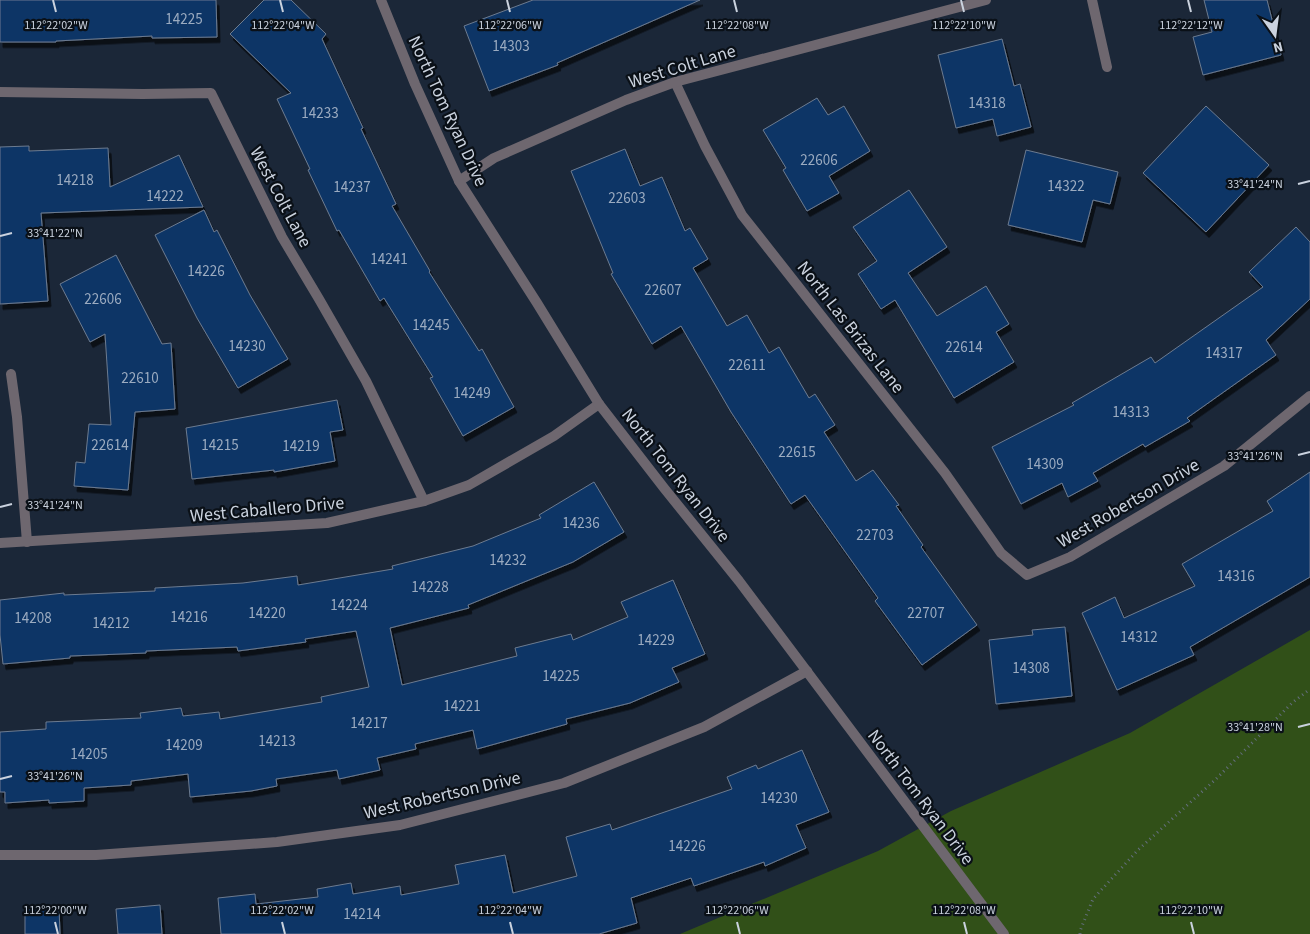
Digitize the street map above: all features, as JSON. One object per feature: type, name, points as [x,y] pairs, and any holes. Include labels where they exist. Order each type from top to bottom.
[{"type":"street","name":"North Tom Ryan Drive","points":[[381,0],[415,84],[459,181],[599,404],[739,581],[1004,934]]},
{"type":"street","name":"West Colt Lane","points":[[459,181],[494,158],[626,100],[676,82],[986,0]]},
{"type":"street","points":[[1092,0],[1107,67]]},
{"type":"street","name":"North Las Brizas Lane","points":[[676,82],[705,146],[742,215],[945,473],[1001,553],[1027,575]]},
{"type":"street","name":"West Colt Lane","points":[[0,92],[211,93],[282,237],[366,381],[424,501]]},
{"type":"street","points":[[11,374],[17,417],[27,542]]},
{"type":"street","name":"West Robertson Drive","points":[[1027,575],[1070,557],[1224,466],[1310,396]]},
{"type":"street","name":"West Caballero Drive","points":[[0,544],[327,523],[424,501],[469,485],[554,436],[599,404]]},
{"type":"street","name":"West Robertson Drive","points":[[0,855],[96,856],[277,842],[400,825],[564,783],[704,727],[807,671]]},
{"type":"path","points":[[1080,934],[1093,899],[1138,850],[1216,779],[1292,703],[1310,689]]},
{"type":"green space","points":[[1310,630],[1310,934],[680,934],[878,851],[951,811],[1130,733]]},
{"type":"building","points":[[0,0],[216,0],[217,37],[152,38],[152,36],[56,42],[0,42]]},
{"type":"building","points":[[264,0],[291,0],[326,34],[322,39],[396,204],[392,206],[429,272],[479,351],[482,349],[514,407],[463,436],[430,378],[433,377],[384,298],[380,301],[339,230],[337,231],[277,99],[291,93],[230,34]]},
{"type":"building","points":[[533,0],[700,0],[557,63],[558,65],[489,91],[464,26]]},
{"type":"building","points":[[1204,0],[1267,0],[1281,55],[1203,75],[1193,37],[1212,32]]},
{"type":"building","points":[[1002,39],[1014,86],[1020,84],[1031,127],[997,136],[993,119],[956,128],[938,55]]},
{"type":"building","points":[[817,98],[828,115],[844,106],[870,151],[829,176],[839,193],[807,211],[783,170],[786,168],[763,130]]},
{"type":"building","points":[[1206,106],[1269,165],[1206,232],[1143,173]]},
{"type":"building","points":[[29,146],[29,151],[108,148],[110,187],[179,155],[203,207],[41,213],[48,301],[0,304],[0,147]]},
{"type":"building","points":[[625,149],[640,186],[662,177],[685,231],[690,228],[708,259],[693,268],[727,326],[747,315],[769,353],[779,347],[809,398],[815,394],[835,425],[824,432],[856,481],[873,470],[899,505],[896,506],[923,545],[921,547],[977,625],[922,665],[875,601],[878,598],[805,495],[791,504],[731,412],[681,326],[652,344],[611,274],[613,273],[571,171]]},
{"type":"building","points":[[1026,150],[1118,172],[1110,204],[1093,200],[1082,242],[1008,225]]},
{"type":"building","points":[[909,190],[947,247],[908,273],[937,316],[986,286],[1009,324],[996,332],[1014,362],[954,398],[895,300],[881,309],[858,274],[877,261],[853,227]]},
{"type":"building","points":[[204,210],[214,232],[217,230],[250,295],[288,359],[238,388],[197,318],[155,235]]},
{"type":"building","points":[[1296,227],[1310,242],[1310,299],[1266,340],[1276,355],[1187,418],[1190,421],[1145,447],[1143,444],[1093,473],[1098,481],[1068,497],[1062,483],[1021,504],[992,447],[1074,405],[1072,403],[1151,357],[1155,363],[1263,287],[1249,272]]},
{"type":"building","points":[[116,255],[162,344],[171,343],[175,409],[135,412],[128,490],[74,486],[76,462],[85,463],[89,424],[111,425],[105,334],[90,342],[60,284]]},
{"type":"building","points":[[337,400],[343,430],[330,432],[335,461],[274,472],[274,470],[192,479],[186,428]]},
{"type":"building","points":[[1310,472],[1310,577],[1190,647],[1194,655],[1117,690],[1082,613],[1115,597],[1124,618],[1195,586],[1182,564],[1273,511],[1267,501]]},
{"type":"building","points":[[594,482],[624,532],[573,562],[468,605],[469,608],[390,628],[402,685],[517,656],[515,648],[571,634],[573,640],[628,617],[621,602],[673,580],[705,654],[672,668],[679,682],[630,703],[566,719],[567,724],[477,749],[473,730],[415,744],[416,749],[377,758],[380,770],[339,779],[337,770],[276,779],[277,786],[251,791],[190,797],[188,774],[131,781],[131,785],[84,788],[84,801],[49,803],[49,800],[5,803],[5,792],[0,792],[0,732],[46,729],[46,722],[141,718],[140,713],[181,708],[183,716],[219,712],[220,719],[322,702],[321,697],[369,687],[356,631],[305,639],[306,642],[238,651],[237,647],[146,651],[146,653],[70,656],[70,658],[3,664],[0,635],[0,600],[64,593],[64,595],[155,591],[155,588],[243,583],[297,576],[298,585],[393,569],[392,566],[473,546],[541,518],[539,515]]},
{"type":"building","points":[[1065,627],[1072,696],[996,704],[989,640],[1033,635],[1032,630]]},
{"type":"building","points":[[802,750],[829,812],[796,825],[806,848],[765,866],[764,862],[694,886],[691,878],[631,898],[637,923],[599,934],[221,934],[218,898],[255,894],[256,904],[318,897],[317,889],[351,883],[353,894],[400,886],[401,895],[459,884],[455,865],[505,855],[513,893],[577,876],[566,837],[610,824],[612,830],[732,789],[727,777],[756,765],[758,769]]},
{"type":"building","points":[[160,905],[162,934],[118,934],[116,909]]},
{"type":"building","points":[[59,908],[60,934],[25,934],[25,909]]}]
